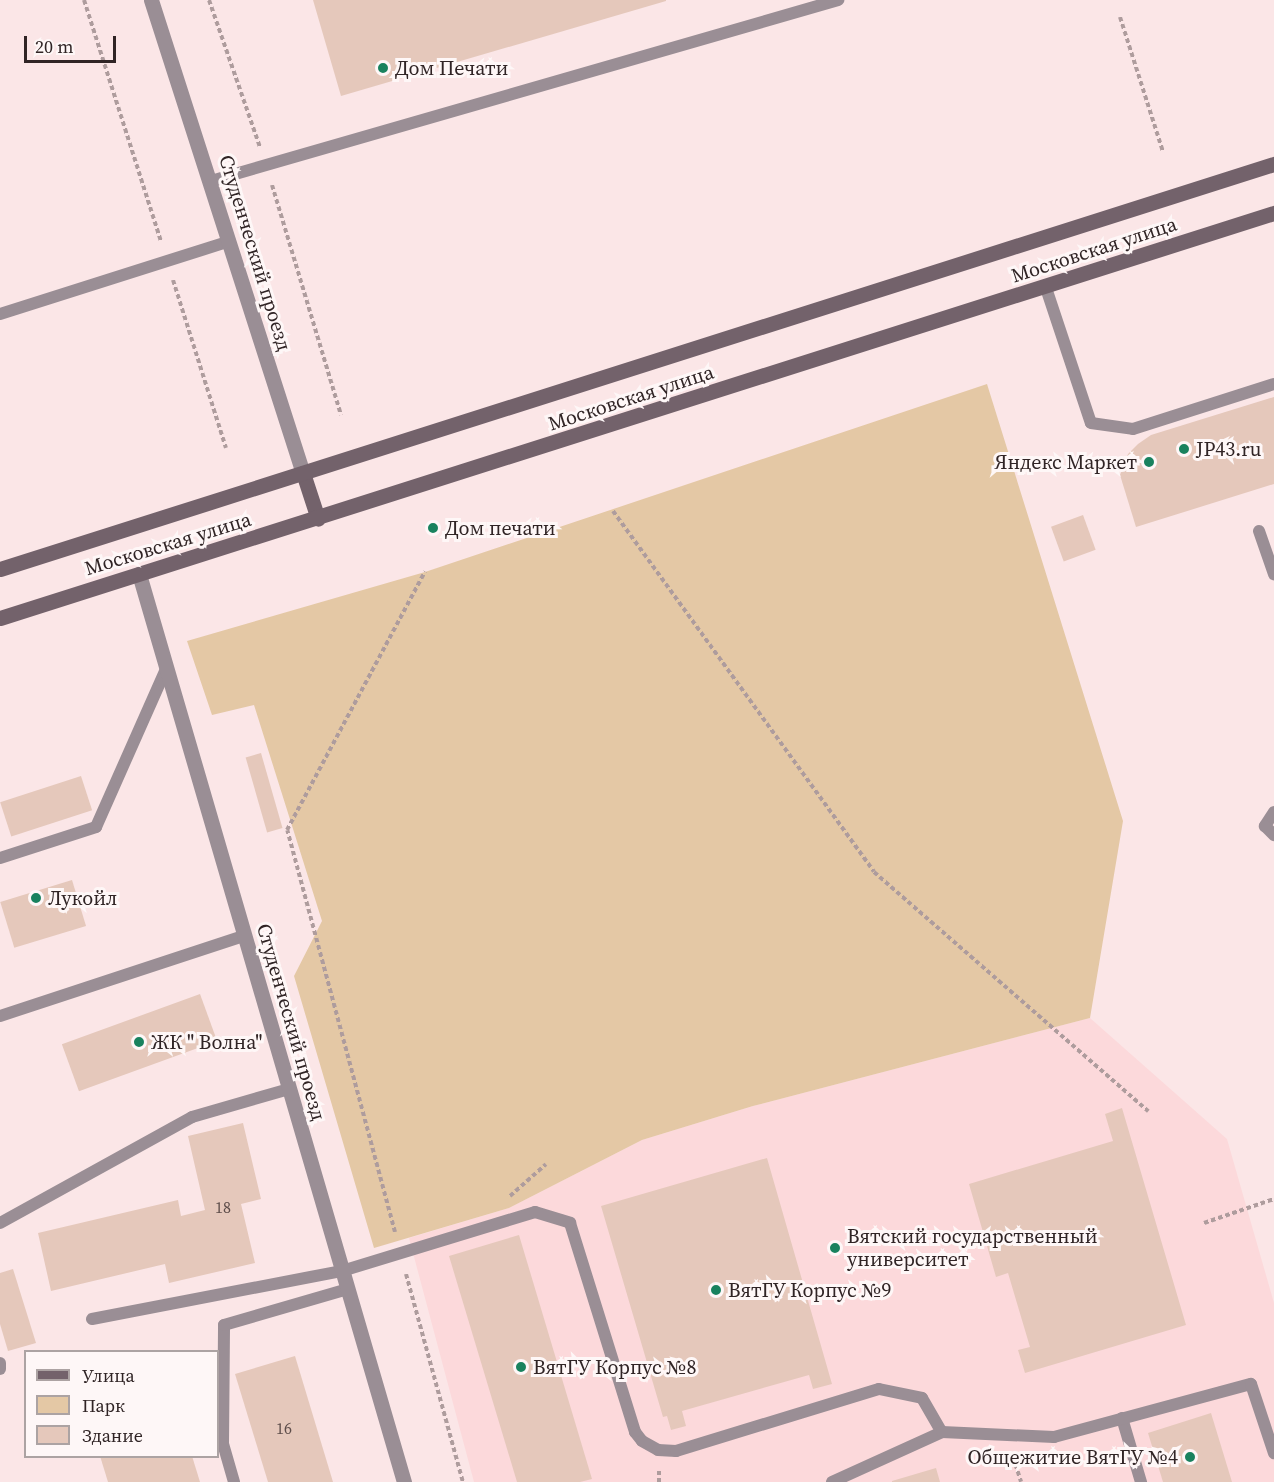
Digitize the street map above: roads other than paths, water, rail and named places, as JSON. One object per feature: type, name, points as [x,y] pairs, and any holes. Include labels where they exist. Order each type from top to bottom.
[{"type":"main road","name":"Московская улица","points":[[0,569],[1274,164]]},
{"type":"main road","name":"Московская улица","points":[[0,618],[1046,288],[1274,213]]},
{"type":"main road","name":"Студенческий проезд","points":[[303,473],[318,519]]},
{"type":"street","name":"Студенческий проезд","points":[[151,0],[303,473]]},
{"type":"street","name":"Студенческий проезд","points":[[139,574],[404,1482]]},
{"type":"lane","points":[[211,181],[837,0]]},
{"type":"lane","points":[[0,314],[230,240]]},
{"type":"lane","points":[[1046,288],[1091,423],[1133,429],[1274,384]]},
{"type":"lane","points":[[1259,531],[1274,574]]},
{"type":"lane","points":[[0,858],[96,827],[167,667]]},
{"type":"lane","points":[[1274,812],[1265,826],[1274,835]]},
{"type":"lane","points":[[0,1016],[244,936]]},
{"type":"lane","points":[[0,1223],[192,1117],[289,1089]]},
{"type":"lane","points":[[92,1319],[342,1271],[535,1212],[570,1223],[635,1432],[642,1441],[658,1450],[676,1451],[879,1389],[922,1398],[942,1432]]},
{"type":"lane","points":[[234,1482],[223,1444],[224,1325],[348,1289]]},
{"type":"lane","points":[[0,1363],[0,1369]]},
{"type":"lane","points":[[832,1482],[856,1477],[942,1432],[1054,1437],[1251,1384],[1274,1453]]},
{"type":"lane","points":[[1122,1418],[1142,1482]]},
{"type":"place","name":"Дом Печати","points":[[383,68]]},
{"type":"place","name":"JP43.ru","points":[[1184,449]]},
{"type":"place","name":"Яндекс Маркет","points":[[1149,462]]},
{"type":"place","name":"Дом печати","points":[[433,528]]},
{"type":"place","name":"Лукойл","points":[[36,898]]},
{"type":"place","name":"ЖК \" Волна\"","points":[[139,1042]]},
{"type":"place","name":"Вятский государственный университет","points":[[835,1248]]},
{"type":"place","name":"ВятГУ Корпус №9","points":[[716,1290]]},
{"type":"place","name":"ВятГУ Корпус №8","points":[[521,1367]]},
{"type":"place","name":"Общежитие ВятГУ №4","points":[[1190,1457]]}]
